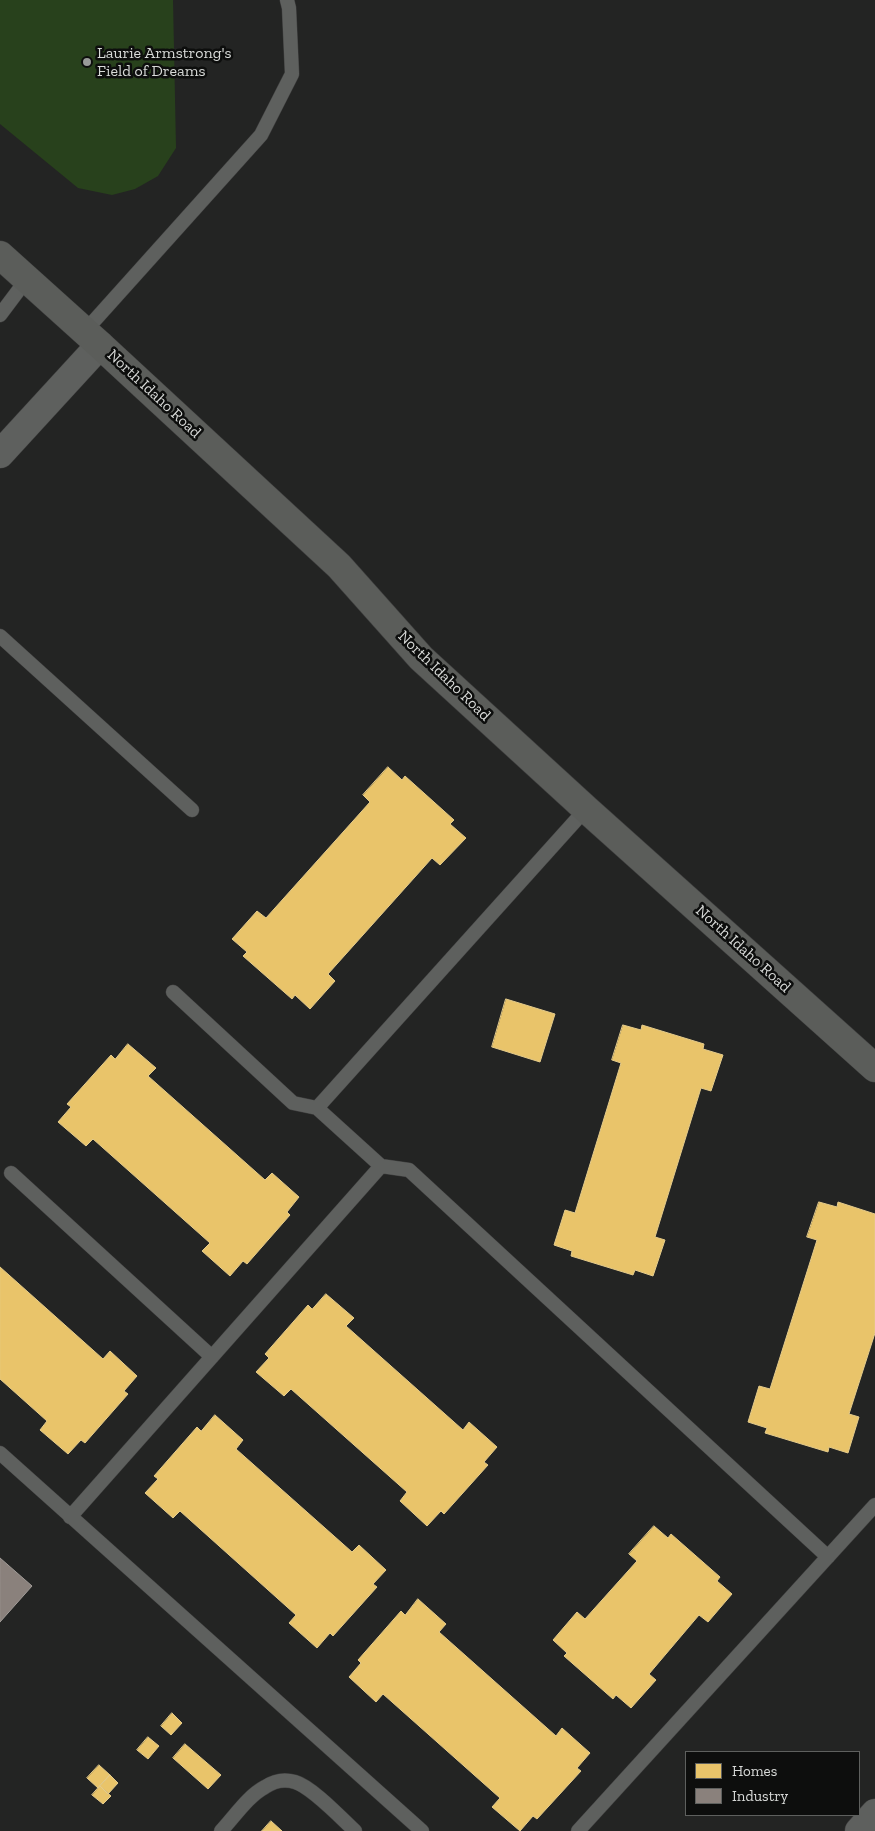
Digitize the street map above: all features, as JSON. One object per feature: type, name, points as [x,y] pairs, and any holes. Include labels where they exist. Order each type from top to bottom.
[{"type":"street","name":"North Idaho Road","points":[[0,255],[340,566],[421,658],[875,1068]]},
{"type":"street","points":[[0,454],[92,338]]},
{"type":"street","points":[[859,1831],[875,1813]]},
{"type":"lane","points":[[92,338],[261,134],[292,74],[287,0]]},
{"type":"lane","points":[[0,315],[27,280]]},
{"type":"lane","points":[[0,636],[192,810]]},
{"type":"lane","points":[[317,1108],[586,809]]},
{"type":"lane","points":[[173,992],[294,1103],[317,1108],[381,1166],[409,1170],[828,1557]]},
{"type":"lane","points":[[70,1517],[381,1166]]},
{"type":"lane","points":[[11,1173],[212,1357]]},
{"type":"lane","points":[[0,1453],[422,1831]]},
{"type":"lane","points":[[578,1831],[875,1505]]},
{"type":"lane","points":[[222,1831],[250,1800],[265,1787],[281,1780],[296,1782],[310,1790],[355,1831]]},
{"type":"green space","name":"Laurie Armstrong's Field of Dreams","points":[[0,0],[173,0],[176,148],[158,176],[135,189],[112,195],[78,188],[0,124]]},
{"type":"building: Homes","points":[[388,767],[402,780],[405,776],[454,820],[450,824],[466,838],[440,865],[432,858],[328,974],[335,981],[310,1009],[295,995],[292,999],[243,956],[247,952],[232,939],[257,911],[266,918],[370,802],[363,795]]},
{"type":"building: Homes","points":[[506,999],[555,1014],[540,1062],[492,1047]]},
{"type":"building: Homes","points":[[623,1025],[641,1030],[642,1025],[704,1044],[703,1049],[723,1055],[711,1091],[701,1088],[655,1237],[665,1240],[653,1276],[635,1270],[633,1275],[571,1256],[572,1251],[554,1245],[565,1210],[575,1213],[621,1063],[612,1060]]},
{"type":"building: Homes","points":[[128,1044],[156,1068],[148,1076],[265,1180],[272,1173],[299,1197],[287,1212],[290,1215],[247,1264],[243,1261],[230,1276],[202,1251],[210,1243],[93,1139],[86,1146],[58,1122],[71,1107],[67,1104],[111,1055],[115,1059]]},
{"type":"building: Homes","points":[[819,1202],[837,1207],[838,1202],[875,1214],[875,1333],[849,1414],[859,1417],[848,1453],[829,1447],[828,1452],[765,1433],[767,1428],[748,1422],[759,1386],[770,1389],[817,1240],[807,1237]]},
{"type":"building: Homes","points":[[0,1267],[103,1359],[110,1351],[137,1376],[124,1391],[128,1394],[85,1443],[81,1440],[68,1454],[40,1430],[47,1421],[0,1379]]},
{"type":"building: Homes","points":[[326,1294],[354,1318],[346,1326],[463,1430],[469,1422],[497,1447],[484,1462],[488,1465],[444,1514],[441,1511],[427,1526],[400,1501],[407,1492],[291,1389],[284,1396],[256,1372],[269,1358],[265,1354],[308,1305],[312,1309]]},
{"type":"building: Homes","points":[[215,1415],[243,1440],[236,1449],[352,1552],[359,1545],[386,1570],[373,1584],[377,1587],[333,1636],[330,1633],[317,1648],[289,1623],[296,1615],[180,1511],[173,1518],[145,1493],[158,1479],[154,1476],[197,1427],[201,1431]]},
{"type":"building: Homes","points":[[654,1526],[668,1538],[671,1534],[720,1577],[717,1581],[732,1594],[708,1622],[699,1615],[649,1674],[656,1680],[631,1708],[616,1695],[613,1699],[564,1656],[567,1653],[553,1640],[577,1612],[585,1619],[637,1561],[629,1554]]},
{"type":"building: Homes","points":[[418,1599],[446,1624],[439,1632],[556,1736],[562,1728],[590,1753],[577,1768],[581,1771],[537,1819],[533,1816],[520,1831],[492,1807],[500,1798],[383,1694],[376,1702],[349,1677],[361,1663],[358,1660],[401,1611],[405,1615]]},
{"type":"building: Homes","points":[[172,1713],[182,1723],[171,1735],[161,1726]]},
{"type":"building: Homes","points":[[148,1737],[159,1746],[148,1759],[137,1750]]},
{"type":"building: Homes","points":[[185,1744],[221,1775],[208,1789],[173,1758]]},
{"type":"building: Homes","points":[[99,1765],[110,1775],[98,1788],[87,1778]]},
{"type":"building: Homes","points":[[110,1775],[118,1783],[108,1794],[100,1786]]},
{"type":"building: Homes","points":[[100,1786],[111,1796],[103,1804],[92,1795]]},
{"type":"building: Homes","points":[[271,1821],[282,1831],[262,1831]]},
{"type":"building: Industry","points":[[0,1558],[32,1586],[0,1622]]},
{"type":"place","name":"Laurie Armstrong's Field of Dreams","points":[[87,62]]}]
